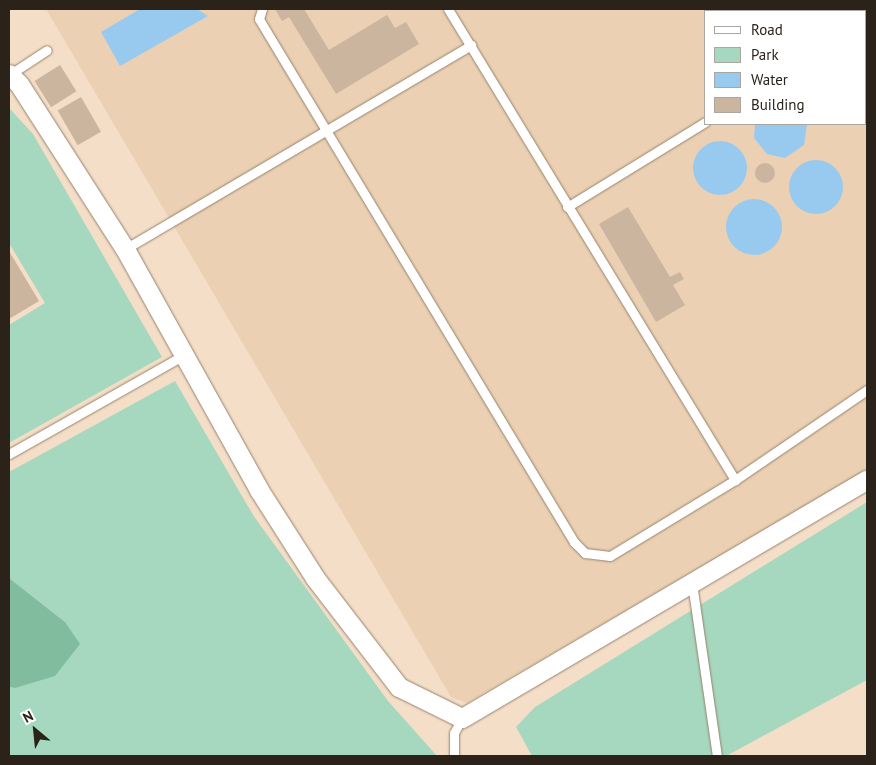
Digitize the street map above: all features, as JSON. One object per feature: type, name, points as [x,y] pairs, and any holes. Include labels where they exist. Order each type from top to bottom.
[{"type":"street","points":[[9,75],[19,84],[125,249],[182,356],[316,578],[399,687],[462,718],[867,479]]},
{"type":"lane","points":[[262,9],[259,19],[574,542],[585,553],[610,556],[735,480],[867,390]]},
{"type":"lane","points":[[448,9],[735,480]]},
{"type":"lane","points":[[125,249],[471,45]]},
{"type":"lane","points":[[9,75],[47,50]]},
{"type":"lane","points":[[567,207],[704,123]]},
{"type":"lane","points":[[9,454],[182,356]]},
{"type":"lane","points":[[692,583],[717,756]]},
{"type":"lane","points":[[454,756],[454,733],[462,718]]},
{"type":"shaded area","points":[[46,9],[867,9],[867,470],[467,703],[451,697]]},
{"type":"green space","points":[[9,108],[33,134],[162,357],[9,443],[9,325],[45,303],[9,243]]},
{"type":"green space","points":[[175,381],[253,515],[388,701],[437,756],[9,756],[9,687],[15,688],[65,622],[9,578],[9,472]]},
{"type":"green space","points":[[867,502],[867,680],[726,756],[532,756],[516,727],[535,707]]},
{"type":"green space","points":[[9,578],[65,622],[80,644],[55,676],[15,688],[9,687]]},
{"type":"water","points":[[140,9],[197,9],[208,16],[120,66],[101,32]]},
{"type":"water","points":[[755,125],[807,125],[804,145],[785,158],[767,154],[754,138]]},
{"type":"water","points":[[715,141],[725,141],[735,145],[743,153],[747,168],[743,183],[735,191],[725,195],[715,195],[705,191],[697,183],[693,173],[693,163],[697,153],[705,145]]},
{"type":"water","points":[[816,160],[826,162],[835,168],[841,177],[843,187],[841,197],[835,206],[826,212],[816,214],[806,212],[797,206],[791,197],[789,187],[791,177],[797,168],[806,162]]},
{"type":"water","points":[[754,199],[765,201],[774,207],[780,216],[782,227],[780,238],[774,247],[765,253],[754,255],[743,253],[734,247],[728,238],[726,227],[728,216],[734,207],[743,201]]},
{"type":"building","points":[[275,9],[304,9],[329,50],[387,15],[395,28],[406,22],[419,44],[336,94],[289,17],[282,21]]},
{"type":"building","points":[[60,65],[76,91],[51,107],[35,81]]},
{"type":"building","points":[[81,97],[101,132],[78,145],[58,110]]},
{"type":"building","points":[[761,163],[769,163],[775,169],[775,177],[769,183],[761,183],[755,177],[755,169]]},
{"type":"building","points":[[628,207],[670,277],[680,272],[684,279],[673,285],[685,305],[656,322],[599,224]]},
{"type":"building","points":[[9,251],[39,301],[9,319]]}]
